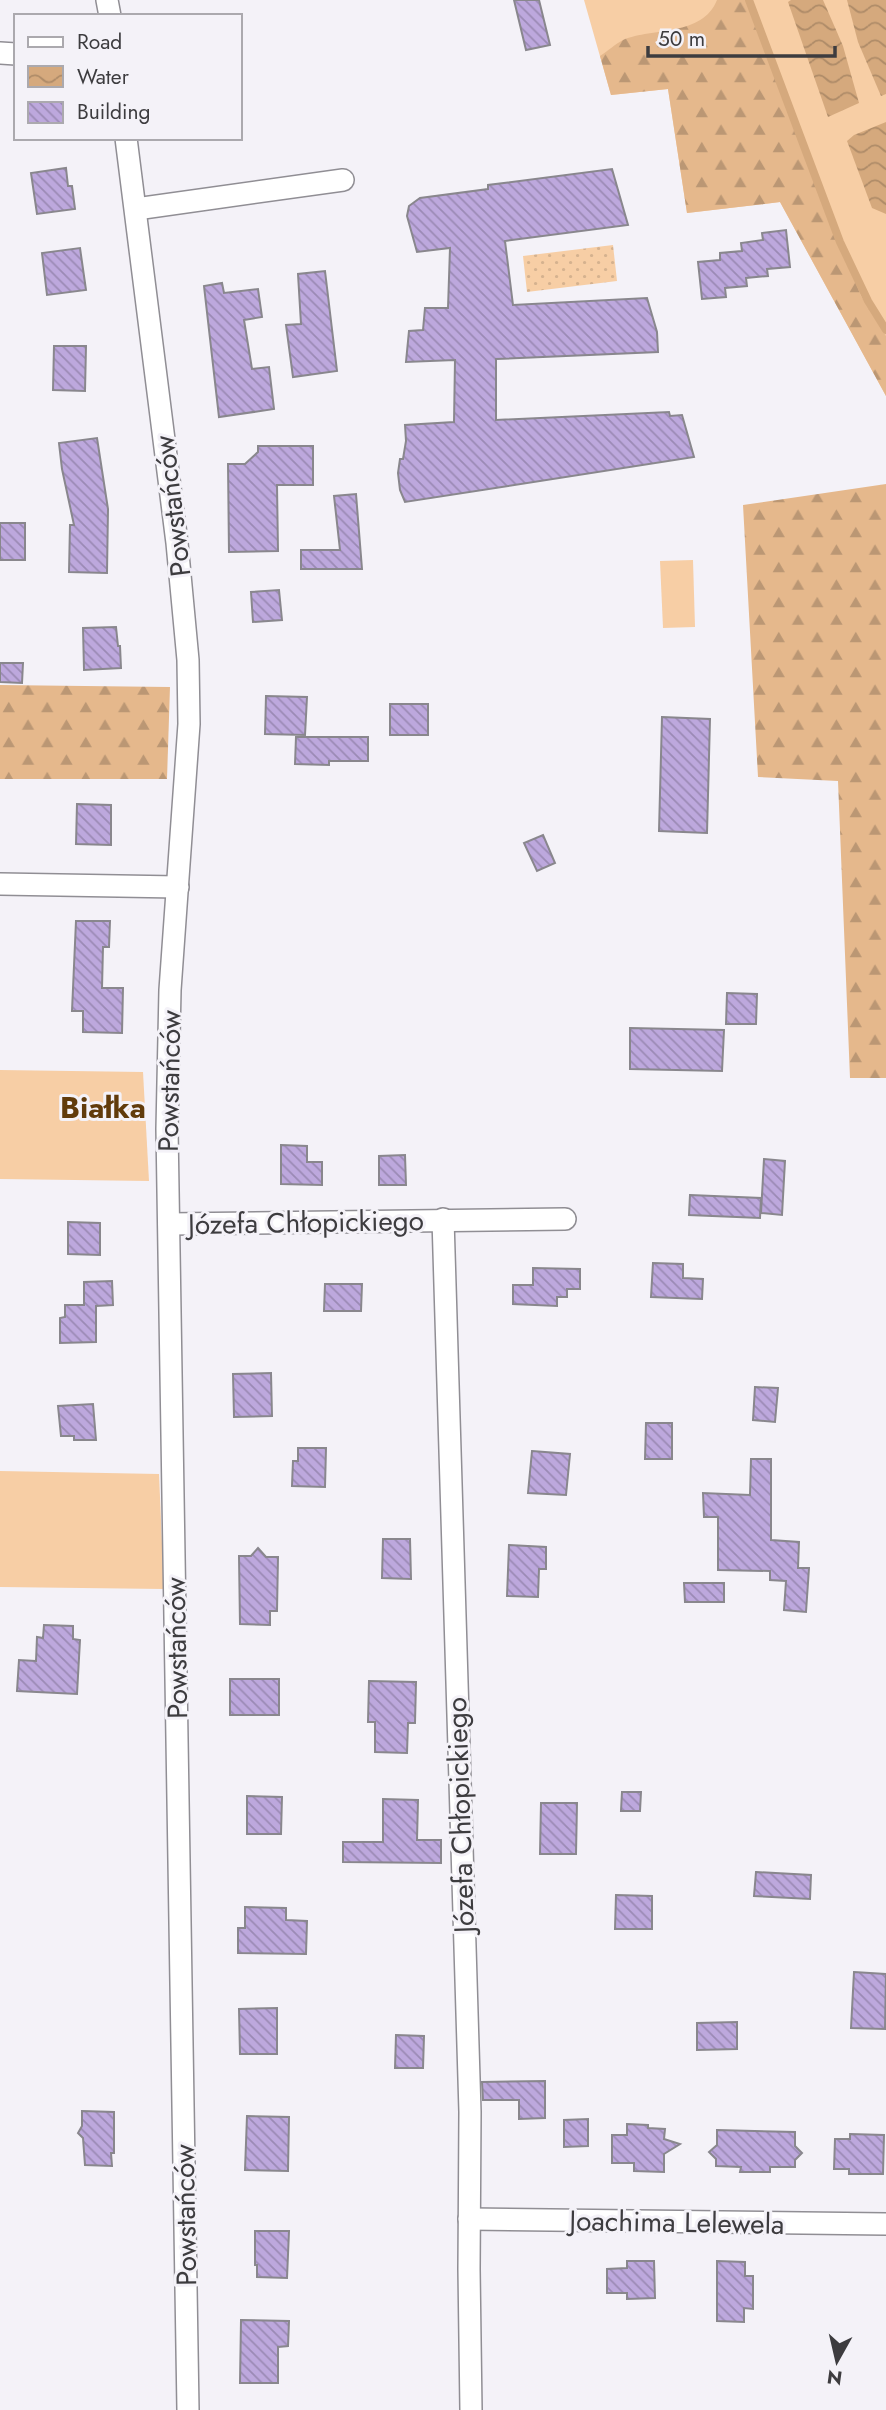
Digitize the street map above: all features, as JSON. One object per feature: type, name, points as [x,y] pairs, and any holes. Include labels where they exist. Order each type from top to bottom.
[{"type":"street","name":"Powstańców","points":[[126,140],[177,543],[188,660],[189,724],[167,1057],[188,2410]]},
{"type":"street","points":[[136,209],[343,180]]},
{"type":"street","points":[[0,884],[178,887]]},
{"type":"street","name":"Józefa Chłopickiego","points":[[443,1219],[469,2098],[471,2410]]},
{"type":"street","name":"Józefa Chłopickiego","points":[[169,1224],[565,1219]]},
{"type":"street","name":"Joachima Lelewela","points":[[469,2219],[886,2224]]},
{"type":"shaded area","points":[[584,0],[886,0],[886,396],[780,202],[687,213],[668,89],[611,95]]},
{"type":"shaded area","points":[[613,245],[617,281],[527,292],[523,256]]},
{"type":"shaded area","points":[[693,560],[695,627],[663,628],[660,561]]},
{"type":"shaded area","points":[[0,1070],[143,1072],[149,1181],[0,1179]]},
{"type":"shaded area","points":[[0,1471],[159,1474],[164,1589],[0,1587]]},
{"type":"green space","points":[[717,0],[746,0],[861,296],[886,336],[886,396],[780,202],[687,213],[668,89],[611,95],[600,56],[623,40],[676,29],[700,20],[710,12]]},
{"type":"green space","points":[[886,484],[886,1078],[850,1078],[838,781],[758,777],[743,505]]},
{"type":"green space","points":[[0,685],[170,687],[167,779],[0,779]]},
{"type":"water","points":[[823,0],[843,46],[859,103],[828,117],[788,2]]},
{"type":"water","points":[[847,0],[886,0],[886,94],[881,96],[858,42]]},
{"type":"water","points":[[886,122],[886,214],[872,208],[847,141],[854,135]]},
{"type":"building","points":[[514,0],[539,0],[550,45],[526,50]]},
{"type":"building","points":[[66,168],[75,209],[37,214],[31,173]]},
{"type":"building","points":[[612,169],[628,225],[505,241],[513,305],[647,298],[657,332],[658,352],[496,359],[496,420],[669,412],[670,416],[682,415],[694,457],[405,502],[398,473],[406,441],[405,425],[454,422],[455,360],[406,362],[409,331],[423,330],[425,308],[448,308],[450,248],[417,252],[407,216],[409,206],[420,198],[488,189],[488,185]]},
{"type":"building","points":[[786,230],[790,267],[767,269],[768,276],[746,278],[747,286],[725,288],[726,297],[702,299],[698,262],[720,260],[720,253],[742,251],[741,243],[763,240],[762,233]]},
{"type":"building","points":[[80,248],[86,290],[47,295],[42,253]]},
{"type":"building","points":[[325,271],[337,371],[293,377],[286,325],[301,324],[298,274]]},
{"type":"building","points":[[222,283],[224,293],[258,289],[262,317],[244,320],[252,369],[269,367],[274,409],[219,417],[204,286]]},
{"type":"building","points":[[54,346],[86,346],[85,391],[53,390]]},
{"type":"building","points":[[97,438],[108,509],[107,573],[69,572],[70,525],[74,525],[59,443]]},
{"type":"building","points":[[258,446],[313,446],[313,485],[277,485],[278,551],[229,552],[228,464],[245,464],[258,452]]},
{"type":"building","points":[[356,494],[362,569],[301,569],[301,550],[340,550],[334,496]]},
{"type":"building","points":[[0,523],[25,523],[25,560],[0,560]]},
{"type":"building","points":[[279,590],[282,620],[253,622],[251,592]]},
{"type":"building","points":[[116,627],[121,668],[84,670],[83,628]]},
{"type":"building","points":[[0,663],[23,663],[22,683],[0,682]]},
{"type":"building","points":[[266,696],[307,697],[305,735],[265,734]]},
{"type":"building","points":[[390,704],[428,704],[428,735],[390,735]]},
{"type":"building","points":[[662,717],[710,719],[707,833],[659,831]]},
{"type":"building","points":[[296,737],[368,737],[368,761],[329,761],[329,765],[295,764]]},
{"type":"building","points":[[77,804],[111,805],[111,845],[76,844]]},
{"type":"building","points":[[543,835],[555,863],[537,871],[524,843]]},
{"type":"building","points":[[76,921],[110,921],[109,947],[103,947],[102,988],[123,988],[122,1033],[83,1032],[83,1011],[72,1011]]},
{"type":"building","points":[[727,993],[757,994],[756,1024],[726,1024]]},
{"type":"building","points":[[630,1028],[724,1030],[722,1071],[630,1069]]},
{"type":"building","points":[[281,1145],[307,1146],[307,1162],[322,1162],[322,1185],[281,1184]]},
{"type":"building","points":[[405,1155],[406,1185],[379,1185],[379,1156]]},
{"type":"building","points":[[764,1159],[785,1161],[782,1215],[761,1213]]},
{"type":"building","points":[[690,1195],[761,1198],[760,1218],[689,1215]]},
{"type":"building","points":[[68,1222],[100,1223],[100,1255],[68,1254]]},
{"type":"building","points":[[653,1263],[683,1264],[683,1278],[703,1279],[702,1299],[651,1297]]},
{"type":"building","points":[[533,1268],[580,1269],[580,1289],[567,1289],[567,1297],[557,1297],[557,1306],[513,1304],[513,1285],[533,1285]]},
{"type":"building","points":[[112,1281],[113,1305],[96,1306],[96,1342],[60,1343],[60,1318],[65,1317],[65,1305],[84,1305],[84,1282]]},
{"type":"building","points":[[325,1284],[362,1284],[361,1311],[324,1311]]},
{"type":"building","points":[[271,1373],[272,1416],[234,1417],[233,1374]]},
{"type":"building","points":[[755,1387],[778,1388],[775,1422],[753,1420]]},
{"type":"building","points":[[93,1404],[96,1440],[74,1440],[74,1436],[61,1436],[58,1406]]},
{"type":"building","points":[[646,1423],[672,1423],[672,1459],[645,1459]]},
{"type":"building","points":[[298,1448],[326,1448],[325,1487],[292,1486],[293,1461],[298,1461]]},
{"type":"building","points":[[532,1451],[570,1454],[566,1495],[528,1493]]},
{"type":"building","points":[[751,1459],[771,1459],[771,1540],[799,1542],[798,1568],[809,1568],[806,1612],[784,1610],[786,1581],[770,1580],[770,1571],[718,1570],[718,1517],[704,1517],[703,1493],[750,1495]]},
{"type":"building","points":[[383,1539],[410,1539],[411,1579],[382,1578]]},
{"type":"building","points":[[509,1545],[546,1547],[546,1569],[539,1569],[538,1597],[507,1596]]},
{"type":"building","points":[[258,1548],[266,1557],[278,1557],[277,1611],[270,1611],[270,1625],[240,1624],[239,1556],[251,1556]]},
{"type":"building","points":[[684,1583],[724,1583],[724,1602],[685,1602]]},
{"type":"building","points":[[44,1625],[73,1626],[73,1639],[80,1640],[77,1694],[17,1691],[19,1660],[36,1661],[37,1637],[43,1638]]},
{"type":"building","points":[[230,1679],[279,1679],[279,1715],[230,1715]]},
{"type":"building","points":[[369,1681],[416,1682],[415,1723],[408,1723],[407,1753],[375,1752],[375,1722],[368,1722]]},
{"type":"building","points":[[622,1792],[641,1792],[640,1811],[621,1811]]},
{"type":"building","points":[[247,1796],[282,1797],[281,1834],[247,1834]]},
{"type":"building","points":[[383,1799],[418,1800],[417,1840],[441,1840],[441,1863],[343,1862],[343,1842],[383,1842]]},
{"type":"building","points":[[541,1803],[577,1803],[576,1854],[540,1854]]},
{"type":"building","points":[[756,1872],[811,1875],[810,1899],[754,1896]]},
{"type":"building","points":[[616,1895],[652,1896],[652,1929],[615,1929]]},
{"type":"building","points":[[245,1907],[286,1908],[286,1920],[307,1921],[306,1954],[238,1953],[238,1928],[245,1928]]},
{"type":"building","points":[[854,1972],[886,1974],[885,2029],[851,2028]]},
{"type":"building","points":[[277,2008],[277,2054],[240,2054],[239,2009]]},
{"type":"building","points":[[737,2022],[737,2049],[697,2050],[697,2023]]},
{"type":"building","points":[[396,2035],[424,2036],[423,2068],[395,2068]]},
{"type":"building","points":[[545,2081],[545,2118],[519,2119],[519,2100],[483,2100],[482,2082]]},
{"type":"building","points":[[82,2111],[114,2112],[112,2166],[85,2165],[83,2138],[78,2133],[82,2126]]},
{"type":"building","points":[[247,2116],[289,2117],[288,2171],[245,2170]]},
{"type":"building","points":[[588,2119],[588,2146],[564,2147],[564,2120]]},
{"type":"building","points":[[627,2124],[665,2129],[664,2139],[680,2144],[664,2154],[664,2172],[634,2171],[634,2163],[612,2163],[612,2135],[627,2135]]},
{"type":"building","points":[[717,2130],[795,2132],[795,2146],[802,2153],[795,2160],[795,2167],[770,2167],[770,2172],[740,2172],[741,2167],[716,2166],[716,2159],[709,2152],[717,2145]]},
{"type":"building","points":[[850,2134],[884,2135],[883,2174],[849,2174],[849,2169],[834,2169],[835,2139],[850,2139]]},
{"type":"building","points":[[255,2231],[289,2231],[287,2278],[257,2277]]},
{"type":"building","points":[[627,2261],[654,2261],[655,2298],[627,2299],[627,2293],[607,2293],[607,2269],[627,2268]]},
{"type":"building","points":[[717,2261],[745,2262],[745,2276],[753,2276],[753,2309],[744,2308],[744,2322],[717,2321]]},
{"type":"building","points":[[241,2320],[289,2321],[288,2346],[278,2347],[278,2383],[240,2383]]},
{"type":"waterway","points":[[749,0],[840,242],[868,301],[886,330]]},
{"type":"district","name":"Białka","points":[[103,1108]]}]
